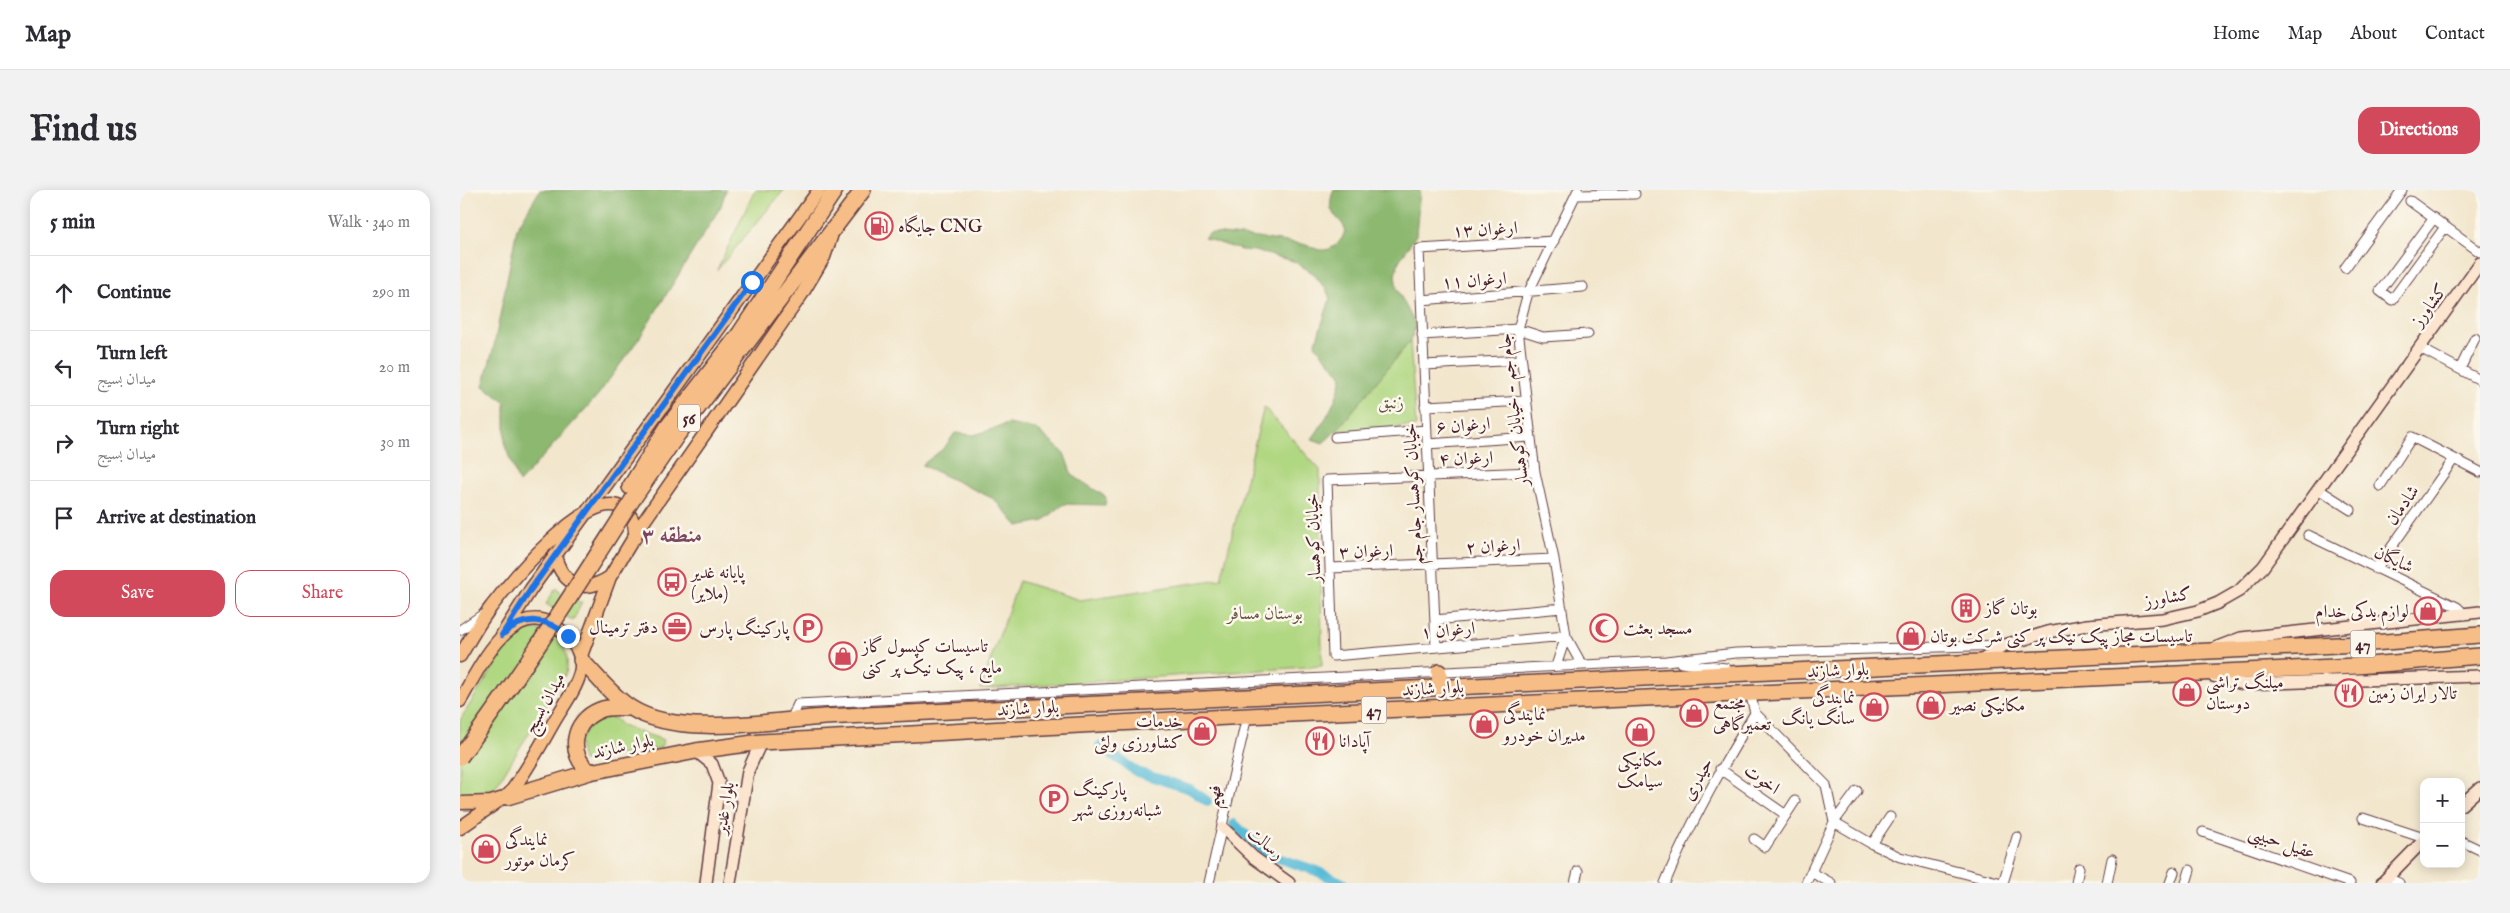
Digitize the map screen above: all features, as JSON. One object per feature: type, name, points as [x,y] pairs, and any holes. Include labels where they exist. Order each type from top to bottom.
[{"type":"highway","name":"56","points":[[460,741],[629,496],[678,434],[745,337],[835,190]]},
{"type":"highway","name":"56","points":[[745,337],[832,233],[863,190]]},
{"type":"highway","name":"56","points":[[460,757],[494,712],[542,641],[629,496]]},
{"type":"highway","name":"بلوار شازند","points":[[581,658],[631,708],[650,718],[669,723],[689,725],[2204,652],[2358,644],[2480,634]]},
{"type":"highway","name":"بلوار شازند","points":[[503,799],[590,772],[696,751],[761,742],[1247,716],[2247,672],[2480,656]]},
{"type":"highway","points":[[1439,672],[1440,689]]},
{"type":"highway","points":[[934,712],[936,697]]},
{"type":"highway","points":[[590,772],[581,765],[574,748],[578,732],[588,718],[601,709],[631,708]]},
{"type":"main road","points":[[502,635],[555,556],[819,190]]},
{"type":"main road","points":[[581,658],[610,577],[642,524],[802,294],[824,257],[832,233]]},
{"type":"main road","name":"کشاورز","points":[[1978,663],[2005,645],[2048,632],[2087,625],[2163,619],[2198,611],[2218,603],[2239,591],[2263,567],[2478,268]]},
{"type":"main road","points":[[460,656],[490,608],[554,536],[586,513],[603,504],[621,507],[633,520],[635,538]]},
{"type":"main road","points":[[555,556],[558,568],[566,578],[576,584],[588,586],[600,584],[610,577]]},
{"type":"main road","points":[[2204,652],[2241,638],[2480,612]]},
{"type":"main road","name":"میدان بسیج","points":[[460,701],[502,635],[524,621],[544,621],[552,624],[568,636],[581,658],[581,672],[571,693],[503,799]]},
{"type":"main road","points":[[2204,673],[2243,684],[2480,676]]},
{"type":"main road","name":"بلوار غدیر","points":[[730,883],[750,763],[761,742]]},
{"type":"main road","name":"بلوار غدیر","points":[[696,751],[708,758],[716,770],[719,783],[706,883]]},
{"type":"main road","points":[[2465,801],[2480,788]]},
{"type":"main road","points":[[718,797],[729,792],[736,792],[743,798]]},
{"type":"main road","points":[[460,803],[503,799]]},
{"type":"main road","points":[[460,828],[503,799]]},
{"type":"main road","name":"رسالت","points":[[1223,828],[1253,858],[1289,883]]},
{"type":"main road","points":[[2384,881],[2420,843]]},
{"type":"street","points":[[2344,268],[2398,191]]},
{"type":"street","points":[[1578,192],[1635,194]]},
{"type":"street","name":"جام جم - خیابان کوهسار","points":[[1566,636],[1554,559],[1535,472],[1518,329],[1528,293],[1578,192]]},
{"type":"street","points":[[2410,201],[2480,252]]},
{"type":"street","points":[[2434,218],[2380,291],[2392,300],[2445,227]]},
{"type":"street","name":"ارغوان ۱۳","points":[[1418,249],[1554,241]]},
{"type":"street","name":"خیابان کوهسار جام جم","points":[[1418,249],[1436,647]]},
{"type":"street","name":"ارغوان ۱۱","points":[[1421,300],[1528,293],[1583,287]]},
{"type":"street","points":[[1422,335],[1518,329],[1543,337],[1588,334]]},
{"type":"street","points":[[2460,369],[2475,338]]},
{"type":"street","points":[[2420,348],[2480,380]]},
{"type":"street","points":[[1424,365],[1521,360]]},
{"type":"street","points":[[1426,406],[1526,401]]},
{"type":"street","points":[[1335,437],[1427,430]]},
{"type":"street","points":[[2380,486],[2412,436],[2480,472]]},
{"type":"street","name":"ارغوان ۶","points":[[1427,444],[1530,437]]},
{"type":"street","name":"شادمان","points":[[2376,570],[2454,459]]},
{"type":"street","name":"ارغوان ۴","points":[[1327,480],[1535,472]]},
{"type":"street","name":"خیابان کوهسار","points":[[1327,480],[1333,656]]},
{"type":"street","points":[[2318,489],[2351,510]]},
{"type":"street","name":"شایگان","points":[[2308,534],[2376,570],[2457,606],[2465,615]]},
{"type":"street","name":"ارغوان ۲","points":[[1433,565],[1554,559]]},
{"type":"street","name":"ارغوان ۳","points":[[1330,568],[1433,565]]},
{"type":"street","points":[[460,630],[490,608]]},
{"type":"street","points":[[1435,620],[1562,608]]},
{"type":"street","points":[[1566,636],[1582,665]]},
{"type":"street","points":[[1556,666],[1566,636]]},
{"type":"street","name":"ارغوان ۱","points":[[1333,656],[1566,636]]},
{"type":"street","points":[[791,720],[798,704],[1666,661],[1736,653],[2005,645]]},
{"type":"street","points":[[1666,661],[1766,674]]},
{"type":"street","points":[[1750,693],[1755,713],[1826,784],[1834,822],[1872,844],[1900,857],[2003,883],[2017,837]]},
{"type":"street","name":"حیدری","points":[[1665,883],[1684,836],[1720,770],[1755,713]]},
{"type":"street","name":"فهیم","points":[[1210,883],[1247,716]]},
{"type":"street","name":"اخوت","points":[[1720,770],[1786,815]]},
{"type":"street","points":[[1806,883],[1834,822],[1857,791]]},
{"type":"street","points":[[1754,839],[1765,847],[1795,801]]},
{"type":"street","points":[[1872,844],[1890,817]]},
{"type":"street","points":[[2363,818],[2420,838]]},
{"type":"street","name":"عقیل حبیبی","points":[[2203,832],[2350,883]]},
{"type":"street","points":[[2465,843],[2480,850]]},
{"type":"street","points":[[2106,883],[2112,859]]},
{"type":"street","points":[[2076,883],[2079,868]]},
{"type":"street","points":[[1575,883],[1578,870]]},
{"type":"street","points":[[2186,883],[2190,870]]},
{"type":"street","points":[[1811,872],[1831,883]]},
{"type":"street","points":[[2170,883],[2174,872]]},
{"type":"street","points":[[2384,881],[2398,883]]},
{"type":"green space","points":[[540,190],[726,190],[721,206],[640,337],[598,395],[519,483],[505,446],[505,402],[483,386],[494,346],[517,228]]},
{"type":"green space","points":[[755,190],[784,190],[717,270]]},
{"type":"green space","points":[[1334,190],[1420,190],[1416,235],[1399,261],[1395,275],[1397,289],[1416,326],[1410,341],[1336,431],[1323,443],[1312,439],[1331,409],[1338,393],[1342,376],[1315,345],[1330,299],[1327,291],[1313,273],[1293,261],[1255,251],[1241,250],[1204,238],[1210,233],[1245,236],[1302,244],[1321,250],[1330,249],[1341,240],[1344,234],[1343,224],[1331,207]]},
{"type":"green space","name":"زنبق","points":[[1410,341],[1416,426],[1336,431]]},
{"type":"green space","name":"بوستان مسافر","points":[[1264,407],[1320,470],[1322,666],[980,689],[1019,581],[1080,600],[1221,579]]},
{"type":"green space","points":[[1008,424],[1036,429],[1064,453],[1072,475],[1106,497],[1105,505],[1064,504],[1043,521],[1018,526],[994,499],[922,465],[944,448],[955,433],[974,435]]},
{"type":"green space","points":[[556,588],[564,599],[582,602],[573,621],[546,604]]},
{"type":"green space","points":[[529,630],[547,632],[560,641],[566,655],[566,673],[495,788],[477,798],[460,797],[460,720],[511,639]]},
{"type":"green space","points":[[602,717],[615,718],[622,726],[664,740],[660,748],[583,761],[579,742],[586,730]]},
{"type":"waterway","points":[[1100,746],[1137,772],[1190,789],[1207,801]]},
{"type":"waterway","points":[[1234,824],[1266,854],[1314,870],[1343,883]]},
{"type":"place","name":"جایگاه CNG","points":[[879,226]]},
{"type":"place","name":"پایانه غدیر (ملایر)","points":[[672,582]]},
{"type":"place","name":"بوتان گاز","points":[[1966,608]]},
{"type":"place","name":"لوازم یدکی خدام","points":[[2428,611]]},
{"type":"place","name":"دفتر ترمینال","points":[[677,627]]},
{"type":"place","name":"پارکینگ پارس","points":[[808,628]]},
{"type":"place","name":"مسجد بعثت","points":[[1604,628]]},
{"type":"place","name":"تاسیسات مجاز پیک نیک پر کنی شرکت بوتان","points":[[1911,636]]},
{"type":"place","name":"تاسیسات کپسول گاز مایع ، پیک نیک پر کنی","points":[[843,656]]},
{"type":"place","name":"میلنگ تراشی دوستان","points":[[2187,692]]},
{"type":"place","name":"تالار ایران زمین","points":[[2349,693]]},
{"type":"place","name":"مکانیکی نصیر","points":[[1931,705]]},
{"type":"place","name":"نمایندگی سانگ یانگ","points":[[1874,707]]},
{"type":"place","name":"مجتمع تعمیرگاهی","points":[[1694,713]]},
{"type":"place","name":"نمایندگی مدیران خودرو","points":[[1484,724]]},
{"type":"place","name":"خدمات کشاورزی ولئی","points":[[1202,731]]},
{"type":"place","name":"مکانیکی سیامک","points":[[1640,732]]},
{"type":"place","name":"آپادانا","points":[[1320,741]]},
{"type":"place","name":"پارکینگ شبانه‌روزی شهر","points":[[1054,799]]},
{"type":"place","name":"نمایندگی کرمان موتور","points":[[486,849]]},
{"type":"district","name":"منطقه ۳","points":[[672,534]]},
{"type":"route","points":[[568,636],[552,624],[534,620],[516,624],[502,635],[531,589],[752,282]]}]
